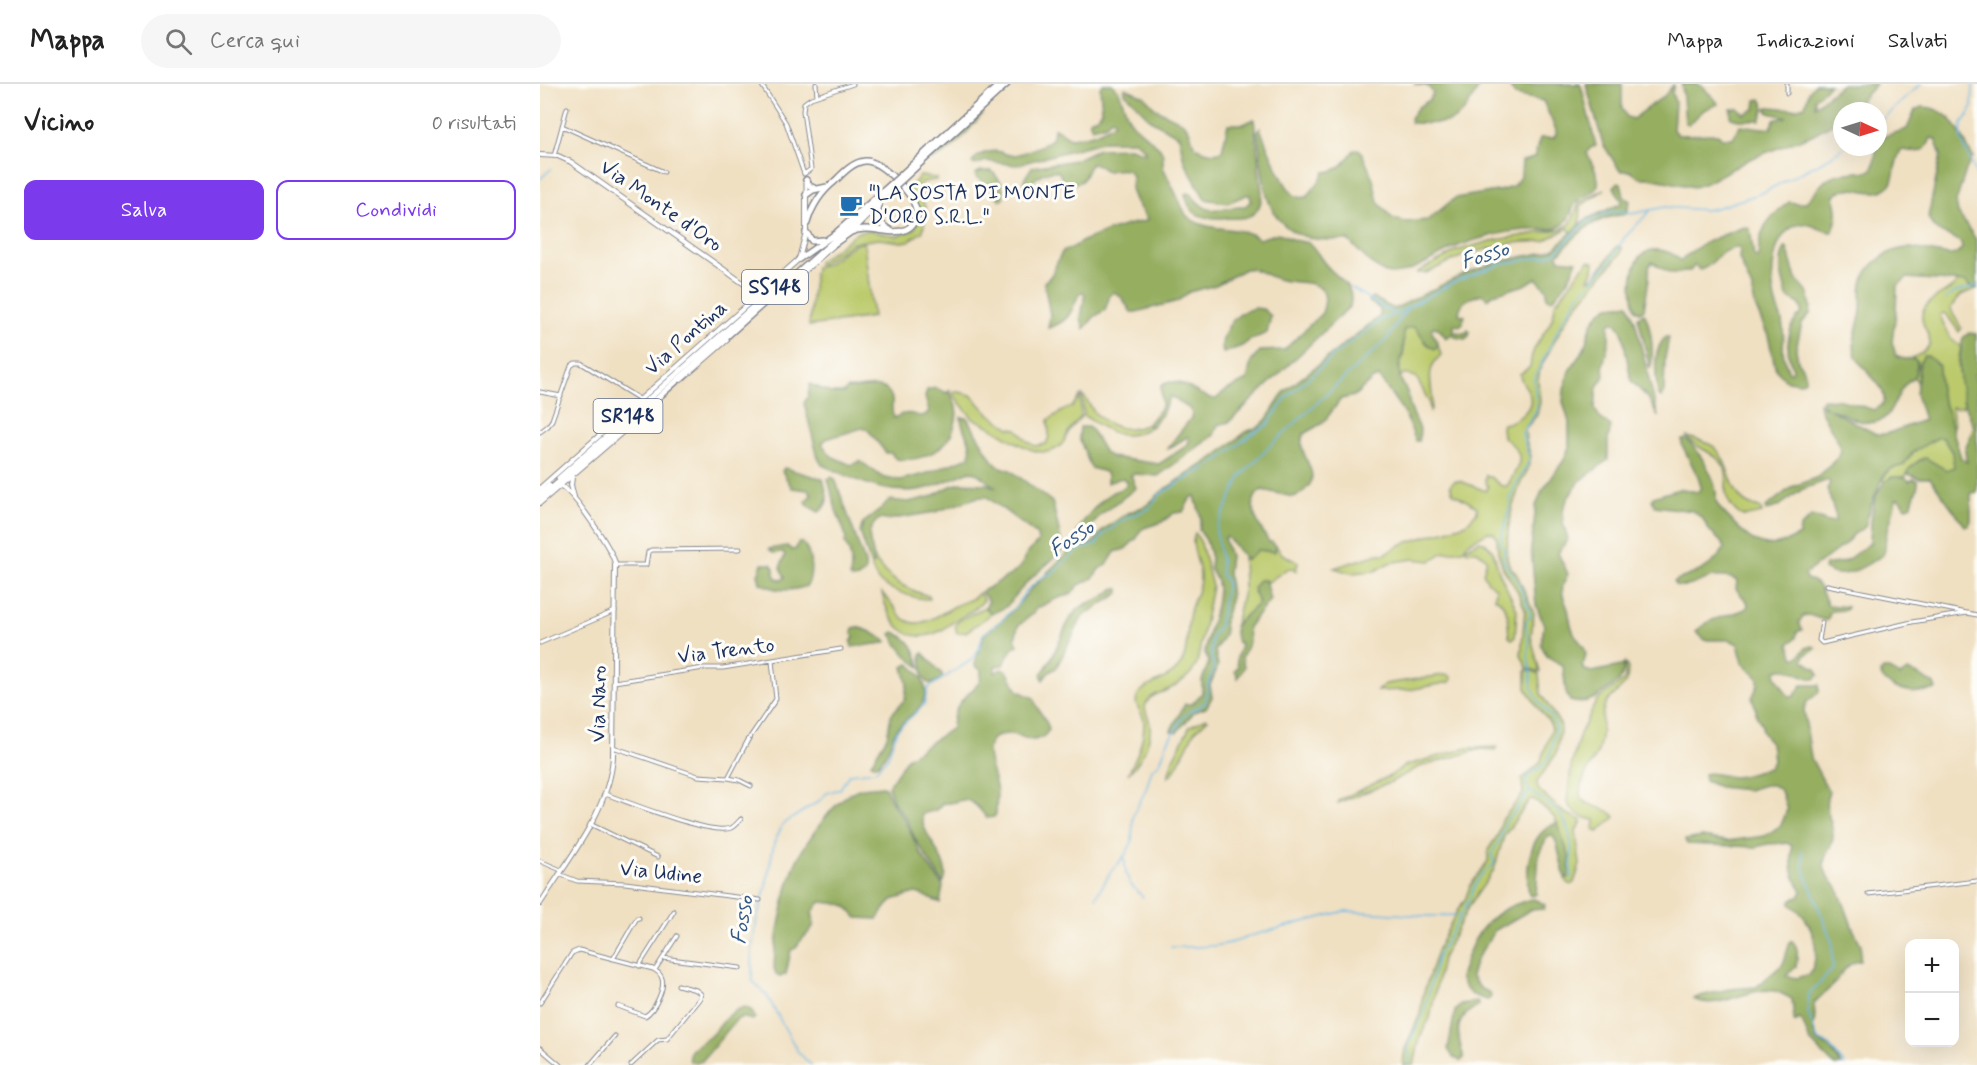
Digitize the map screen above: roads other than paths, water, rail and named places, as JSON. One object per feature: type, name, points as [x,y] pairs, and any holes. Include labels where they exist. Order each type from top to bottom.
[{"type":"highway","name":"Via Pontina","points":[[902,177],[1000,84]]},
{"type":"highway","name":"Via Pontina","points":[[716,342],[1007,84]]},
{"type":"highway","points":[[807,223],[818,198],[829,186],[858,163],[870,161],[880,165],[911,199],[916,208],[916,217],[911,226],[902,231],[866,228],[851,232]]},
{"type":"highway","points":[[805,177],[810,186],[816,189]]},
{"type":"highway","points":[[818,198],[811,199],[806,195],[816,189],[829,186]]},
{"type":"highway","points":[[820,252],[851,232],[891,187]]},
{"type":"highway","name":"Via Pontina","points":[[716,342],[834,234],[891,187]]},
{"type":"highway","points":[[880,201],[879,221],[894,232]]},
{"type":"highway","points":[[806,232],[810,240],[814,242],[834,234]]},
{"type":"highway","points":[[799,260],[834,234]]},
{"type":"highway","name":"SR148","points":[[540,493],[716,342]]},
{"type":"highway","name":"SR148","points":[[540,498],[643,411],[716,342]]},
{"type":"highway","points":[[593,447],[610,426]]},
{"type":"street","points":[[761,84],[787,126],[805,177],[807,223],[799,260]]},
{"type":"street","points":[[816,84],[817,96]]},
{"type":"street","points":[[805,177],[810,168],[804,107],[807,100],[852,84]]},
{"type":"street","points":[[1787,84],[1787,93]]},
{"type":"street","points":[[554,156],[567,108]]},
{"type":"street","points":[[562,126],[664,172]]},
{"type":"street","name":"Via Monte d'Oro","points":[[540,155],[554,156],[574,164],[760,295]]},
{"type":"street","name":"Via Pontina","points":[[540,503],[840,241]]},
{"type":"street","name":"Via Pontina","points":[[540,488],[799,260]]},
{"type":"street","points":[[540,432],[552,422],[571,366],[577,362],[641,400]]},
{"type":"street","points":[[540,392],[561,396]]},
{"type":"street","name":"Via Naro","points":[[572,477],[574,498]]},
{"type":"street","name":"Via Naro","points":[[540,904],[590,824],[605,794],[613,747],[615,565],[609,549],[574,498],[561,486]]},
{"type":"street","points":[[615,565],[645,565],[648,552],[651,550],[740,549]]},
{"type":"street","points":[[1827,585],[1977,615]]},
{"type":"street","points":[[540,643],[615,610]]},
{"type":"street","points":[[1822,622],[1819,640],[1822,643],[1912,622],[1967,613]]},
{"type":"street","name":"Via Trento","points":[[614,682],[842,649]]},
{"type":"street","points":[[728,778],[748,740],[776,699],[771,661]]},
{"type":"street","points":[[613,747],[699,777],[736,779],[751,786]]},
{"type":"street","points":[[605,794],[694,825],[727,829],[735,826],[741,819]]},
{"type":"street","points":[[590,824],[658,856]]},
{"type":"street","name":"Via Udine","points":[[540,861],[580,882],[619,883],[760,900]]},
{"type":"street","points":[[1868,894],[1977,881]]},
{"type":"street","points":[[639,966],[674,911]]},
{"type":"street","points":[[613,959],[639,918]]},
{"type":"street","points":[[655,970],[677,936]]},
{"type":"street","points":[[540,1003],[574,951],[581,950],[655,970],[662,977],[655,1005],[649,1014],[645,1016],[618,1006]]},
{"type":"street","points":[[663,958],[741,968]]},
{"type":"street","points":[[631,1065],[658,1040],[667,1039],[700,998],[699,991],[678,985]]},
{"type":"street","points":[[590,1065],[615,1036]]},
{"type":"street","points":[[540,1048],[560,1065]]},
{"type":"waterway","points":[[1887,115],[1921,84]]},
{"type":"waterway","points":[[1973,84],[1972,106],[1970,113],[1962,123],[1961,139],[1977,176]]},
{"type":"waterway","name":"Fosso","points":[[811,1065],[798,1052],[767,996],[752,980],[752,947],[774,843],[783,824],[819,801],[827,793],[840,789],[849,774],[875,771],[888,757],[897,730],[924,705],[928,688],[970,661],[979,649],[983,634],[1003,619],[1018,604],[1025,592],[1042,577],[1052,573],[1078,550],[1097,544],[1102,536],[1124,519],[1150,508],[1160,494],[1220,459],[1267,425],[1288,396],[1338,352],[1382,319],[1396,314],[1456,281],[1502,264],[1547,256],[1556,252],[1586,222],[1610,212],[1624,211],[1631,214],[1665,207],[1705,210],[1716,208],[1762,193],[1833,155]]},
{"type":"waterway","points":[[540,179],[551,169]]},
{"type":"waterway","name":"Fosso","points":[[1529,790],[1525,779],[1548,759],[1556,727],[1531,686],[1526,622],[1531,615],[1520,586],[1504,562],[1505,549],[1500,542],[1511,494],[1530,459],[1522,434],[1537,409],[1534,379],[1561,323],[1578,296],[1611,260],[1625,237],[1651,210]]},
{"type":"waterway","points":[[1946,299],[1955,292],[1977,286]]},
{"type":"waterway","points":[[1352,288],[1395,314]]},
{"type":"waterway","points":[[1096,897],[1132,842],[1133,816],[1146,789],[1152,769],[1160,763],[1167,743],[1183,717],[1205,703],[1214,669],[1211,653],[1212,637],[1219,626],[1227,582],[1221,574],[1216,529],[1241,476],[1270,446],[1387,339],[1408,307]]},
{"type":"waterway","points":[[1408,1065],[1410,1057],[1408,1048],[1423,1016],[1437,958],[1481,875],[1494,864],[1492,853],[1506,821],[1529,791]]},
{"type":"waterway","points":[[1530,791],[1553,808],[1565,821],[1571,845],[1571,878]]},
{"type":"waterway","points":[[1802,850],[1803,867],[1832,942],[1833,969],[1809,994],[1808,1013],[1818,1040],[1829,1045],[1845,1065]]},
{"type":"waterway","points":[[1124,857],[1126,874],[1131,885],[1143,897]]},
{"type":"waterway","points":[[1171,947],[1231,943],[1345,911],[1428,916],[1459,915]]},
{"type":"place","name":"\"LA SOSTA DI MONTE D'ORO S.R.L.\"","points":[[851,205]]}]
